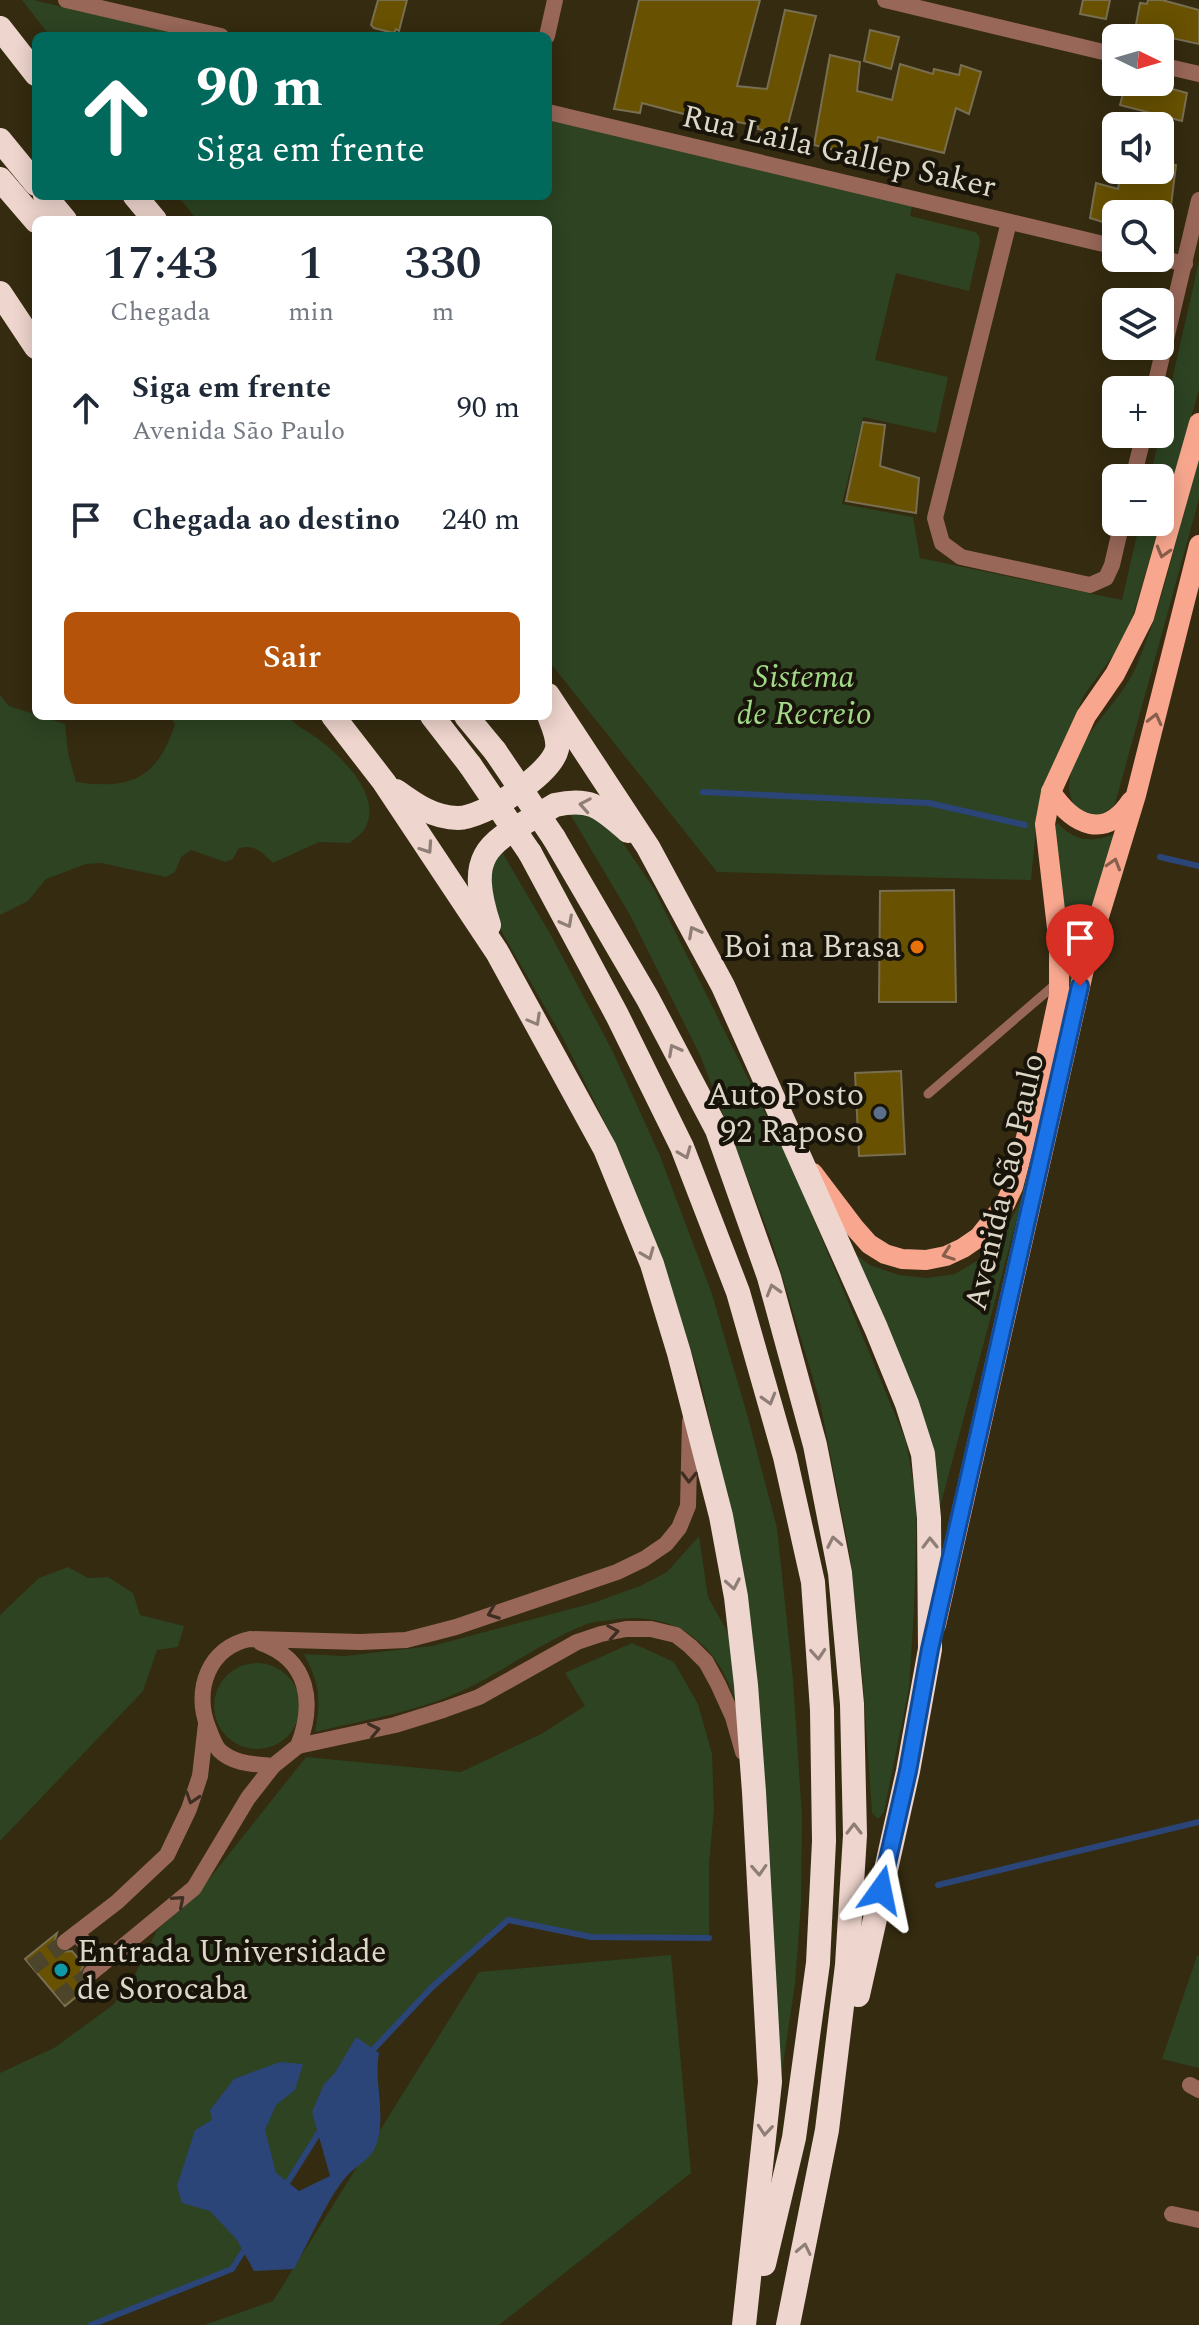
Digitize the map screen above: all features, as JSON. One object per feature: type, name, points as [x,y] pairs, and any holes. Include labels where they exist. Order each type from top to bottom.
[{"type":"highway","points":[[0,28],[32,69]]},
{"type":"highway","points":[[0,45],[32,80]]},
{"type":"highway","points":[[0,140],[32,179]]},
{"type":"highway","points":[[0,179],[32,216]]},
{"type":"highway","points":[[48,200],[62,216]]},
{"type":"highway","points":[[138,200],[152,216]]},
{"type":"highway","points":[[0,293],[32,343]]},
{"type":"highway","points":[[552,701],[648,847],[723,986],[876,1328],[907,1404],[923,1454],[929,1518],[930,1649],[908,1771],[827,2130],[788,2325]]},
{"type":"highway","points":[[336,720],[384,782],[497,952],[605,1149],[652,1264],[721,1516],[736,1597],[754,1792],[770,2082],[747,2325]]},
{"type":"highway","points":[[435,720],[530,853],[617,1015],[682,1147],[738,1292],[785,1457],[813,1582],[824,1783],[818,1963],[794,2138],[747,2325]]},
{"type":"highway","points":[[469,720],[495,751],[554,838],[648,999],[717,1130],[769,1277],[815,1445],[840,1573],[852,1704],[855,1820],[847,1965],[827,2130]]},
{"type":"highway","points":[[384,782],[436,815],[458,818],[477,815],[535,779],[551,762],[557,751],[557,740],[550,720]]},
{"type":"highway","points":[[497,952],[480,900],[478,876],[482,859],[490,845],[555,805],[589,803],[604,811],[648,847]]},
{"type":"main road","name":"Avenida São Paulo","points":[[799,1154],[869,1244],[885,1254],[902,1259],[926,1260],[963,1248],[994,1221],[1013,1187],[1040,1084],[1060,979],[1045,824],[1051,792],[1086,716],[1115,674],[1144,617],[1199,423]]},
{"type":"main road","name":"Avenida São Paulo","points":[[930,1649],[1087,956],[1136,795],[1199,545]]},
{"type":"main road","points":[[1051,792],[1063,811],[1076,820],[1092,825],[1104,824],[1121,816],[1136,795]]},
{"type":"street","points":[[66,0],[204,32]]},
{"type":"street","points":[[548,32],[555,0]]},
{"type":"street","points":[[885,0],[1102,52]]},
{"type":"street","points":[[1174,68],[1199,74]]},
{"type":"street","name":"Rua Laila Gallep Saker","points":[[552,113],[1102,244]]},
{"type":"street","points":[[1157,376],[1199,200]]},
{"type":"street","points":[[1009,222],[935,518],[942,543],[961,557],[1090,585],[1106,578],[1119,536]]},
{"type":"street","points":[[1174,261],[1185,264]]},
{"type":"street","points":[[0,308],[32,344]]},
{"type":"street","points":[[691,1399],[688,1506],[679,1528],[666,1544],[644,1559],[617,1572],[456,1627],[406,1640],[250,1639],[225,1648],[213,1661],[202,1686],[206,1722],[200,1776],[189,1809],[167,1855],[117,1902],[71,1937],[96,1969],[194,1888],[248,1798],[273,1766],[298,1746],[395,1725],[479,1697],[577,1642],[601,1634],[626,1629],[651,1629],[676,1635],[706,1662],[733,1717],[754,1792]]},
{"type":"street","points":[[250,1639],[279,1649],[297,1669],[308,1703],[306,1725],[298,1746]]},
{"type":"street","points":[[206,1722],[220,1750],[236,1761],[273,1766]]},
{"type":"street","points":[[1172,2214],[1199,2220]]},
{"type":"lane","points":[[928,1094],[1060,979]]},
{"type":"green space","points":[[22,0],[170,32],[47,32]]},
{"type":"green space","name":"Sistema de Recreio","points":[[552,121],[912,206],[910,216],[975,232],[980,243],[969,291],[896,273],[875,360],[948,377],[936,433],[863,417],[842,504],[913,517],[920,558],[1122,600],[1137,536],[1156,536],[1132,619],[1115,653],[1084,695],[1038,807],[1031,880],[717,872],[552,665],[552,216],[194,216],[181,200],[552,200]]},
{"type":"green space","name":"Sistema de Recreio","points":[[1199,261],[1199,390],[1174,475],[1174,464],[1153,464],[1157,448],[1174,448],[1173,376]]},
{"type":"green space","points":[[1199,448],[1199,499],[1115,804],[1106,812],[1089,816],[1081,813],[1071,799],[1070,777],[1082,746],[1128,681],[1147,640],[1172,559]]},
{"type":"green space","points":[[0,695],[9,706],[32,713],[32,720],[53,720],[65,724],[68,753],[76,782],[112,784],[140,776],[160,757],[175,724],[172,720],[292,720],[331,750],[351,770],[366,793],[369,818],[363,832],[350,843],[319,842],[273,863],[249,847],[238,849],[233,859],[225,862],[191,850],[181,857],[175,872],[166,877],[101,863],[86,864],[46,879],[28,901],[0,915]]},
{"type":"green space","points":[[586,813],[623,843],[653,887],[793,1169],[906,1441],[917,1504],[909,1688],[884,1812],[878,1819],[872,1813],[850,1555],[820,1402],[772,1242],[700,1055],[630,915],[570,814]]},
{"type":"green space","points":[[1058,823],[1079,838],[1103,838],[1120,832],[940,1507],[936,1486],[850,1250],[870,1265],[899,1275],[927,1278],[955,1274],[980,1259],[1003,1235],[1020,1202],[1046,1106],[1053,826]]},
{"type":"green space","points":[[502,852],[552,937],[613,1052],[660,1156],[711,1291],[777,1528],[793,1679],[802,1816],[801,1903],[795,1984],[781,2078],[734,1528],[700,1378],[662,1260],[619,1151],[564,1040],[487,902],[495,860]]},
{"type":"green space","points":[[699,1536],[708,1597],[732,1640],[737,1707],[720,1667],[695,1638],[660,1621],[617,1619],[590,1623],[570,1631],[441,1700],[315,1732],[318,1692],[304,1654],[345,1656],[432,1646],[593,1603],[640,1586],[667,1572]]},
{"type":"green space","points":[[68,1567],[88,1578],[108,1577],[133,1593],[140,1615],[184,1626],[178,1647],[157,1650],[143,1691],[0,1841],[0,1615],[39,1578]]},
{"type":"green space","points":[[632,1643],[674,1662],[698,1704],[712,1754],[714,1809],[709,1865],[709,1938],[591,1937],[508,1920],[372,2048],[232,2269],[92,2325],[0,2325],[0,2073],[54,2048],[113,2005],[134,1977],[157,1930],[198,1893],[306,1757],[461,1772],[541,1734],[585,1706],[565,1673]]},
{"type":"green space","points":[[257,1663],[281,1670],[293,1682],[300,1706],[293,1730],[281,1742],[257,1749],[233,1742],[221,1730],[214,1706],[221,1682],[233,1670]]},
{"type":"green space","points":[[671,1955],[691,2173],[499,2325],[204,2325],[273,2301],[479,1972]]},
{"type":"green space","points":[[1199,1956],[1199,2068],[1162,2059]]},
{"type":"water","points":[[356,2037],[379,2053],[380,2123],[377,2143],[339,2186],[294,2269],[254,2271],[237,2240],[210,2211],[182,2203],[177,2186],[195,2130],[212,2120],[210,2110],[234,2079],[280,2062],[303,2064],[295,2090],[276,2105],[265,2130],[276,2173],[299,2191],[330,2176],[312,2112],[324,2084],[335,2073]]},
{"type":"building","points":[[378,0],[407,0],[399,31],[390,32],[371,25]]},
{"type":"building","points":[[639,0],[760,0],[737,86],[767,89],[785,10],[816,16],[785,136],[758,129],[758,126],[696,114],[695,117],[642,103],[640,113],[614,109]]},
{"type":"building","points":[[1083,0],[1110,0],[1106,19],[1080,14]]},
{"type":"building","points":[[1148,0],[1162,0],[1199,10],[1199,44],[1174,39],[1174,24],[1136,24],[1140,3],[1147,4]]},
{"type":"building","points":[[870,30],[899,37],[891,69],[864,61]]},
{"type":"building","points":[[830,55],[860,62],[857,91],[892,100],[900,64],[933,74],[934,69],[959,75],[961,65],[981,72],[969,114],[956,108],[944,153],[878,137],[873,159],[814,145]]},
{"type":"building","points":[[1174,90],[1187,93],[1182,121],[1174,119],[1174,112],[1147,112],[1120,105],[1122,96],[1174,96]]},
{"type":"building","points":[[1096,183],[1118,189],[1119,184],[1174,184],[1172,200],[1102,200],[1102,222],[1090,218]]},
{"type":"building","points":[[863,422],[885,425],[880,466],[919,478],[916,513],[846,501]]},
{"type":"building","name":"Boi na Brasa","points":[[954,890],[956,1002],[879,1002],[880,891]]},
{"type":"building","name":"Auto Posto 92 Raposo","points":[[901,1071],[905,1154],[859,1156],[855,1073]]},
{"type":"building","name":"Entrada Universidade de Sorocaba","points":[[57,1933],[56,1948],[62,1952],[72,1951],[84,1965],[82,1979],[92,1984],[65,2006],[25,1959]]},
{"type":"waterway","points":[[703,792],[929,803],[1025,825]]},
{"type":"waterway","points":[[1160,857],[1199,866]]},
{"type":"waterway","points":[[938,1885],[1199,1822]]},
{"type":"waterway","points":[[370,2053],[432,1987],[508,1920],[591,1937],[709,1938]]},
{"type":"waterway","points":[[284,2188],[323,2126]]},
{"type":"waterway","points":[[91,2325],[232,2269],[248,2244]]},
{"type":"tunnel","points":[[32,1967],[65,1942]]},
{"type":"tunnel","points":[[59,1998],[91,1973]]},
{"type":"place","name":"Boi na Brasa","points":[[917,947]]},
{"type":"place","name":"Auto Posto 92 Raposo","points":[[880,1113]]},
{"type":"place","name":"Entrada Universidade de Sorocaba","points":[[61,1970]]},
{"type":"route","points":[[881,1890],[908,1771],[930,1649],[1080,986]]}]
